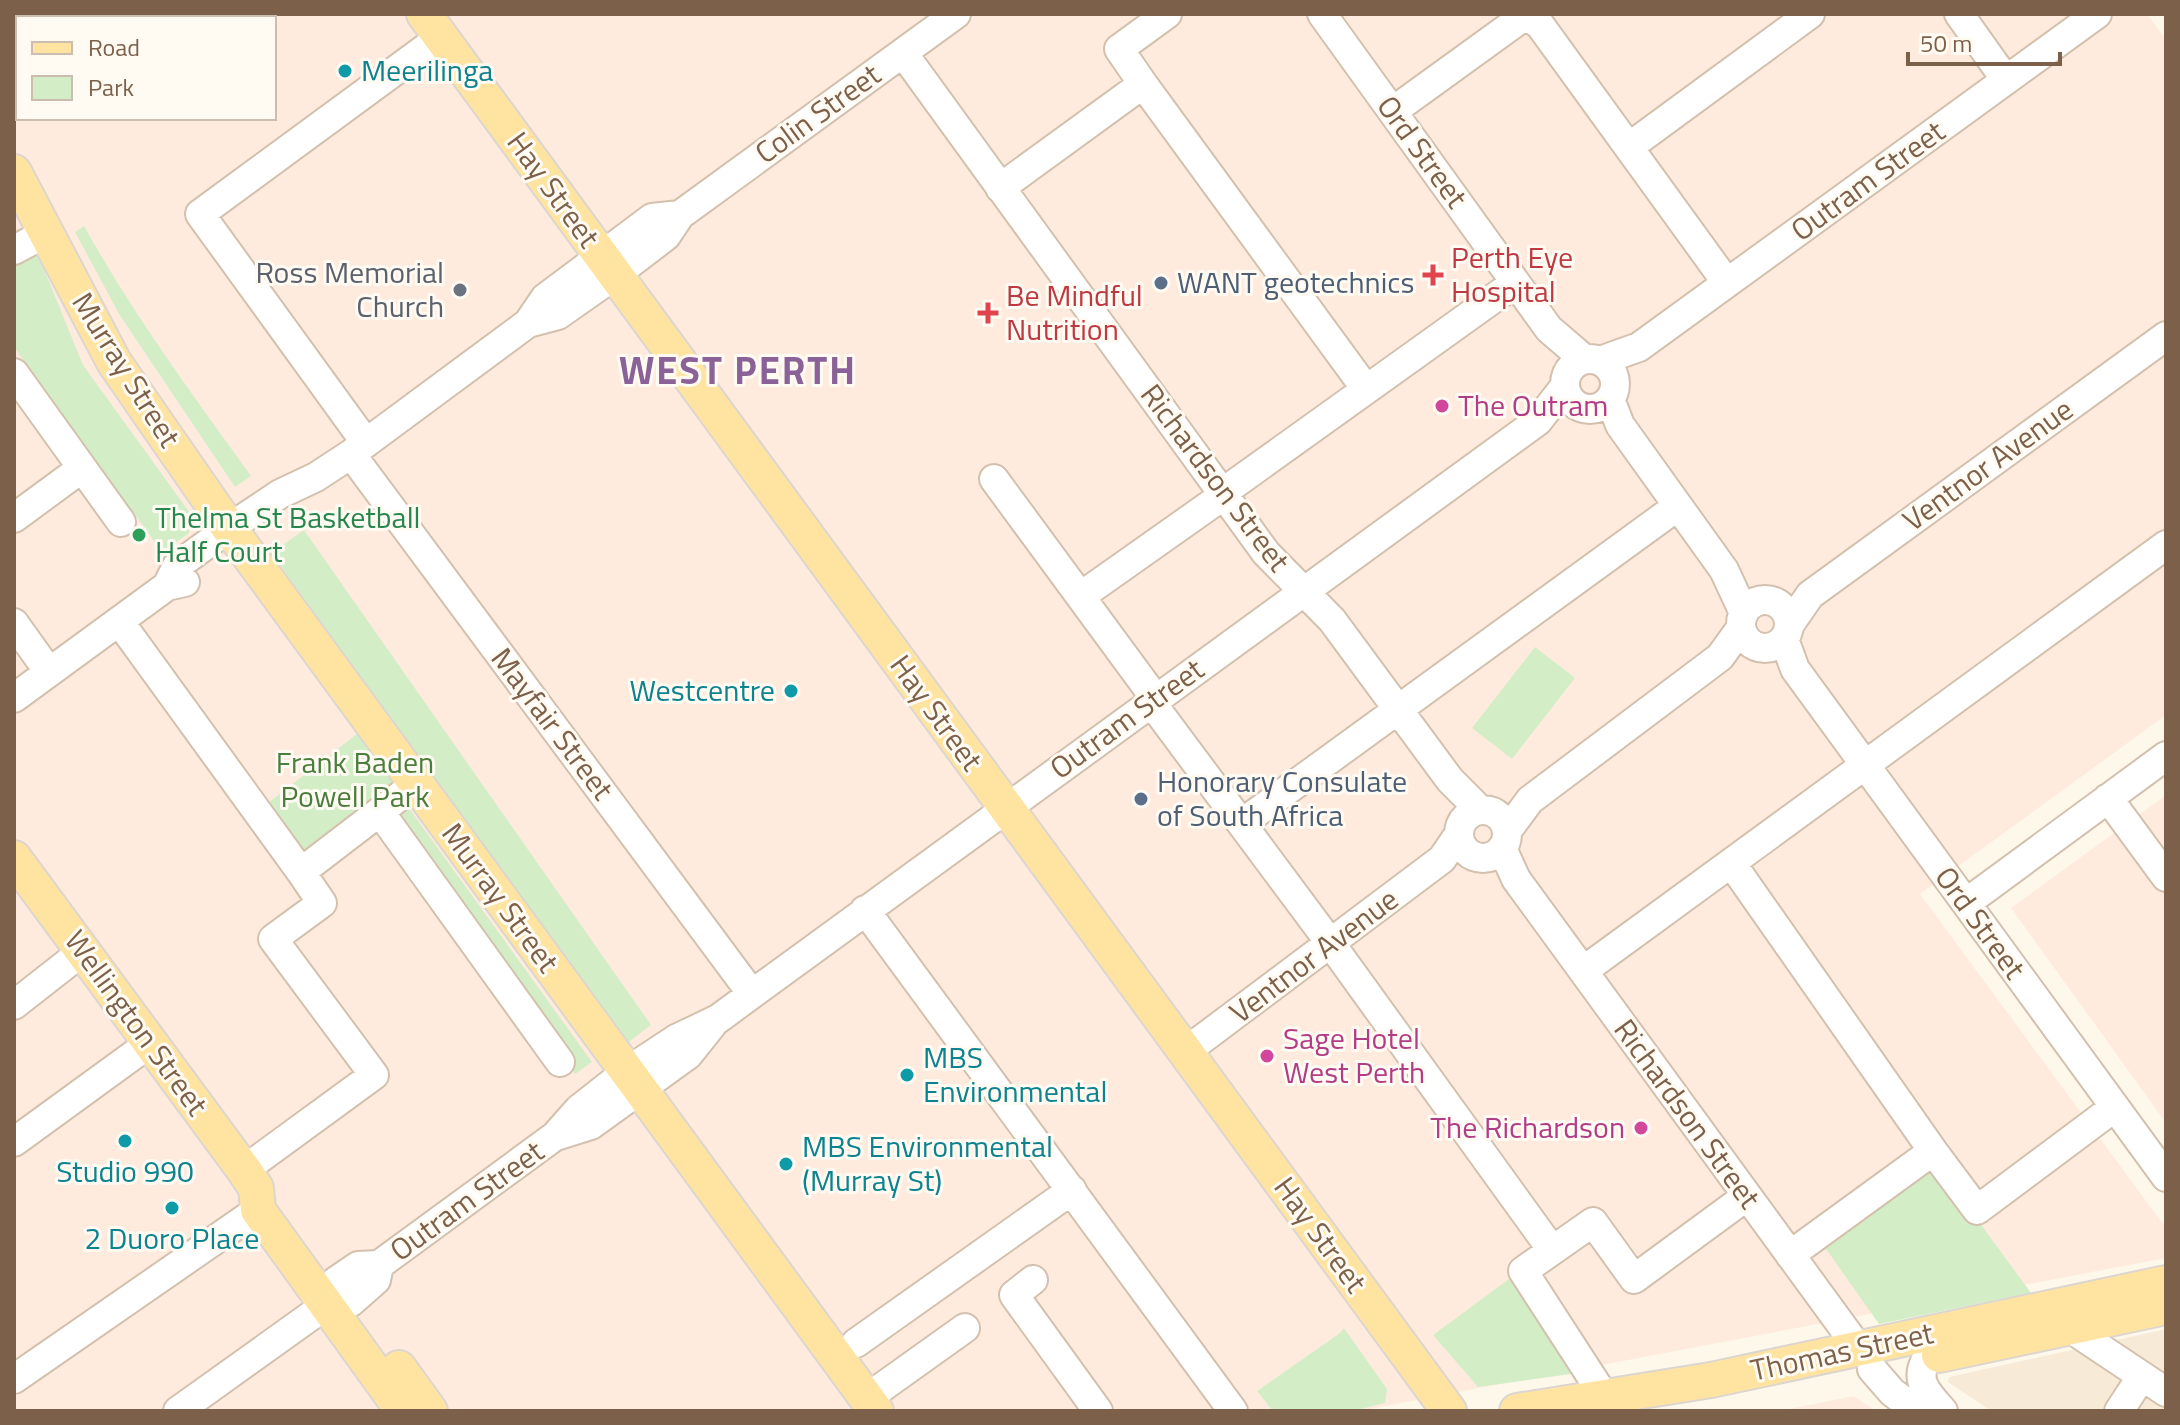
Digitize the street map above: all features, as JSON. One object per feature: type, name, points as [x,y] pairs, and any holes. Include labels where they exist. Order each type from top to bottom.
[{"type":"main road","name":"Hay Street","points":[[432,26],[1449,1411]]},
{"type":"main road","name":"Murray Street","points":[[14,172],[114,362],[234,536],[873,1408]]},
{"type":"main road","name":"Wellington Street","points":[[20,878],[83,951],[253,1190],[430,1411]]},
{"type":"main road","name":"Thomas Street","points":[[1669,1411],[2166,1283]]},
{"type":"main road","name":"Wellington Street","points":[[338,1296],[403,1411]]},
{"type":"main road","name":"Thomas Street","points":[[1517,1411],[1865,1359],[1927,1358],[2166,1307]]},
{"type":"street","name":"Colin Street","points":[[14,698],[167,586],[177,566],[234,536],[280,494],[316,477],[359,448],[528,323],[545,298],[609,266],[652,218],[680,215],[956,14]]},
{"type":"street","points":[[1167,14],[1119,49],[1366,389]]},
{"type":"street","name":"Ord Street","points":[[1322,14],[1590,385]]},
{"type":"street","points":[[1393,111],[1526,14],[1540,25],[1727,283]]},
{"type":"street","points":[[1629,147],[1810,14]]},
{"type":"street","points":[[1959,14],[2006,80]]},
{"type":"street","name":"Outram Street","points":[[178,1411],[338,1296],[358,1266],[379,1265],[555,1136],[591,1125],[633,1081],[688,1055],[718,1019],[865,910],[2097,14]]},
{"type":"street","name":"Mayfair Street","points":[[432,26],[200,214],[359,448],[752,994]]},
{"type":"street","name":"Richardson Street","points":[[903,53],[1266,553],[1332,620],[1450,780],[1481,834],[1865,1359],[1892,1392],[1917,1411]]},
{"type":"street","points":[[1000,188],[1143,84]]},
{"type":"street","points":[[14,250],[46,233]]},
{"type":"street","points":[[1081,596],[1515,283]]},
{"type":"street","name":"Ventnor Avenue","points":[[1185,1052],[1442,859],[1530,800],[1720,657],[2166,336]]},
{"type":"street","points":[[14,373],[121,522]]},
{"type":"street","points":[[1590,385],[1764,625]]},
{"type":"street","points":[[14,518],[82,468]]},
{"type":"street","points":[[994,479],[1552,1250]]},
{"type":"street","points":[[1242,823],[1678,506]]},
{"type":"street","points":[[1583,971],[2166,545]]},
{"type":"street","points":[[14,1379],[253,1190],[374,1075],[273,939],[322,903],[119,621]]},
{"type":"street","points":[[14,623],[49,672]]},
{"type":"street","name":"Ord Street","points":[[1764,625],[2166,1177]]},
{"type":"street","points":[[1966,903],[2166,756]]},
{"type":"street","points":[[301,872],[417,783]]},
{"type":"street","points":[[2108,798],[2166,877]]},
{"type":"street","points":[[380,812],[560,1062]]},
{"type":"street","points":[[1732,864],[1977,1210],[2115,1107]]},
{"type":"street","points":[[865,910],[1233,1411]]},
{"type":"street","points":[[14,1005],[83,951]]},
{"type":"street","points":[[14,1142],[150,1043]]},
{"type":"street","points":[[1790,1255],[1933,1151]]},
{"type":"street","points":[[856,1343],[1072,1190]]},
{"type":"street","points":[[1604,1396],[1523,1271],[1593,1222],[1634,1279],[1747,1196]]},
{"type":"street","points":[[1033,1280],[1014,1295],[1098,1411]]},
{"type":"street","points":[[873,1408],[965,1328]]},
{"type":"street","points":[[2070,1328],[2166,1392]]},
{"type":"street","points":[[1927,1358],[1920,1381],[1943,1411]]},
{"type":"street","points":[[2119,1411],[2142,1376]]},
{"type":"shaded area","points":[[14,14],[2147,14],[2166,40],[2166,715],[1920,894],[2166,1228],[2166,1258],[1359,1411],[14,1411]]},
{"type":"shaded area","points":[[2166,795],[2166,1123],[2011,908]]},
{"type":"shaded area","points":[[2166,1329],[2166,1411],[1991,1411],[1948,1382],[1949,1377]]},
{"type":"shaded area","points":[[1854,1396],[1876,1411],[1779,1411]]},
{"type":"green space","points":[[84,226],[143,322],[251,476],[235,487],[119,314],[75,232]]},
{"type":"green space","points":[[37,252],[83,365],[190,513],[189,533],[162,552],[14,347],[14,264]]},
{"type":"green space","points":[[304,530],[651,1025],[626,1044],[271,553]]},
{"type":"green space","points":[[1535,647],[1575,678],[1512,759],[1472,728]]},
{"type":"green space","name":"Frank Baden Powell Park","points":[[366,727],[408,784],[303,862],[264,806]]},
{"type":"green space","points":[[406,804],[592,1062],[575,1074],[390,816]]},
{"type":"green space","points":[[1923,1167],[1939,1167],[2031,1293],[1879,1324],[1821,1242]]},
{"type":"green space","points":[[1513,1276],[1578,1373],[1478,1387],[1433,1335]]},
{"type":"green space","points":[[1344,1328],[1387,1389],[1385,1403],[1353,1411],[1273,1411],[1257,1391]]},
{"type":"place","name":"Meerilinga","points":[[345,71]]},
{"type":"place","name":"Perth Eye Hospital","points":[[1433,275]]},
{"type":"place","name":"WANT geotechnics","points":[[1161,283]]},
{"type":"place","name":"Ross Memorial Church","points":[[460,290]]},
{"type":"place","name":"Be Mindful Nutrition","points":[[988,313]]},
{"type":"place","name":"The Outram","points":[[1442,406]]},
{"type":"place","name":"Thelma St Basketball Half Court","points":[[139,535]]},
{"type":"place","name":"Westcentre","points":[[791,691]]},
{"type":"place","name":"Honorary Consulate of South Africa","points":[[1141,799]]},
{"type":"place","name":"Sage Hotel West Perth","points":[[1267,1056]]},
{"type":"place","name":"MBS Environmental","points":[[907,1075]]},
{"type":"place","name":"The Richardson","points":[[1641,1128]]},
{"type":"place","name":"Studio 990","points":[[125,1141]]},
{"type":"place","name":"MBS Environmental (Murray St)","points":[[786,1164]]},
{"type":"place","name":"2 Duoro Place","points":[[172,1208]]},
{"type":"district","name":"WEST PERTH","points":[[738,371]]}]
